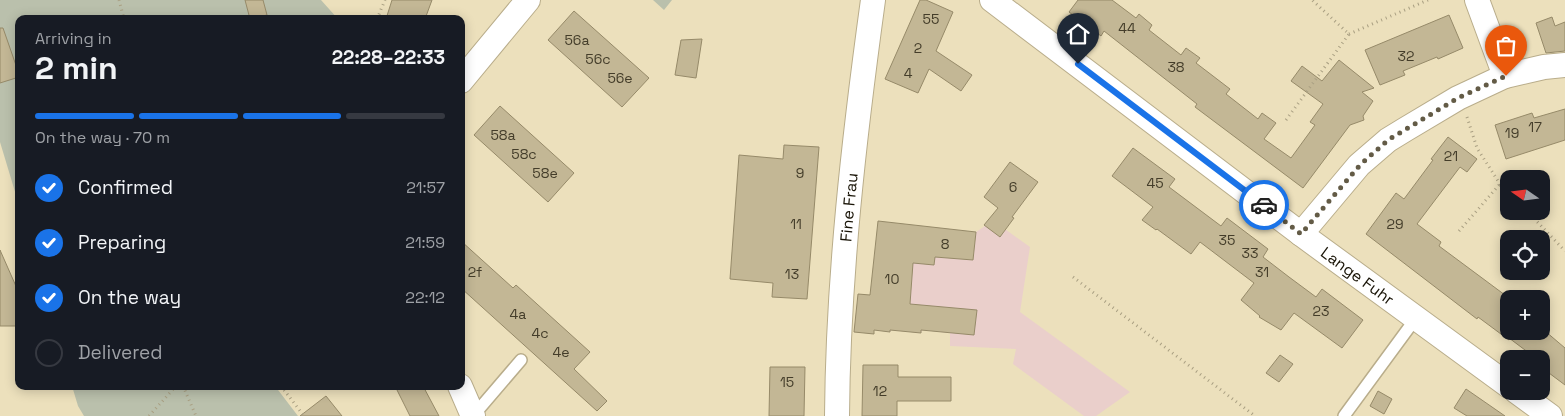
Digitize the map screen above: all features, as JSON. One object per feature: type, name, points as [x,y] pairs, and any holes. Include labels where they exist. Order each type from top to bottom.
[{"type":"street","points":[[465,76],[528,0]]},
{"type":"street","name":"Fine Frau","points":[[837,416],[841,308],[848,216],[860,93],[873,0]]},
{"type":"street","name":"Lange Fuhr","points":[[992,0],[1301,234],[1500,379]]},
{"type":"street","points":[[1476,0],[1506,76]]},
{"type":"street","points":[[1301,234],[1360,165],[1388,140],[1458,98],[1506,76],[1544,67],[1565,65]]},
{"type":"street","points":[[462,390],[473,416]]},
{"type":"street","points":[[1528,400],[1550,416]]},
{"type":"lane","points":[[1344,416],[1416,318]]},
{"type":"lane","points":[[473,416],[521,360]]},
{"type":"path","points":[[119,0],[123,15]]},
{"type":"path","points":[[378,15],[384,0]]},
{"type":"path","points":[[1312,0],[1349,34]]},
{"type":"path","points":[[1286,120],[1349,34],[1428,0]]},
{"type":"path","points":[[1458,98],[1469,122],[1477,148],[1500,184],[1459,231]]},
{"type":"path","points":[[1536,220],[1565,251]]},
{"type":"path","points":[[1072,277],[1255,416]]},
{"type":"path","points":[[149,416],[172,390]]},
{"type":"path","points":[[185,390],[196,416]]},
{"type":"path","points":[[284,390],[304,416]]},
{"type":"shaded area","points":[[991,219],[1030,247],[1020,312],[1130,392],[1096,416],[1084,416],[1013,364],[1016,349],[950,346],[950,333],[922,330],[921,333],[891,330],[890,332],[874,330],[854,332],[858,294],[910,304],[913,263],[935,257],[973,260],[976,232]]},
{"type":"green space","points":[[0,0],[321,0],[334,15],[15,15],[15,192],[0,142]]},
{"type":"green space","points":[[653,0],[672,0],[664,10]]},
{"type":"green space","points":[[73,390],[278,390],[298,416],[84,416],[78,406]]},
{"type":"building","points":[[245,0],[263,0],[267,15],[249,15]]},
{"type":"building","points":[[392,0],[432,0],[426,15],[387,15]]},
{"type":"building","points":[[920,0],[926,0],[953,12],[936,51],[972,75],[961,91],[929,69],[918,93],[885,79]]},
{"type":"building","points":[[1078,0],[1112,0],[1136,18],[1139,14],[1152,25],[1149,30],[1181,55],[1186,48],[1200,58],[1196,63],[1230,89],[1226,94],[1258,119],[1262,113],[1276,123],[1264,139],[1291,158],[1315,125],[1310,122],[1323,104],[1291,81],[1302,66],[1322,81],[1339,60],[1374,88],[1362,92],[1373,101],[1363,116],[1364,120],[1350,125],[1303,188],[1195,107],[1197,104],[1104,31],[1101,36],[1069,12]]},
{"type":"building","points":[[574,11],[649,78],[622,107],[548,40]]},
{"type":"building","points":[[1449,15],[1463,48],[1403,71],[1405,75],[1380,85],[1365,50]]},
{"type":"building","points":[[1552,17],[1555,26],[1565,22],[1565,51],[1546,53],[1536,23]]},
{"type":"building","points":[[0,28],[3,28],[15,62],[15,78],[0,83]]},
{"type":"building","points":[[702,39],[696,78],[675,75],[681,40]]},
{"type":"building","points":[[500,106],[574,173],[548,202],[474,135]]},
{"type":"building","points":[[1565,109],[1565,140],[1506,159],[1495,125],[1532,113],[1534,118]]},
{"type":"building","points":[[1448,137],[1477,159],[1467,172],[1460,167],[1417,224],[1441,242],[1439,246],[1500,291],[1500,333],[1478,317],[1477,319],[1366,234],[1396,193],[1404,199],[1433,160],[1431,159]]},
{"type":"building","points":[[784,145],[819,147],[807,299],[772,297],[773,283],[730,279],[739,155],[783,159]]},
{"type":"building","points":[[1133,148],[1175,179],[1169,187],[1221,226],[1227,218],[1268,249],[1263,257],[1289,277],[1316,297],[1322,289],[1363,320],[1342,348],[1294,313],[1281,330],[1259,317],[1241,300],[1254,283],[1200,242],[1191,254],[1142,220],[1153,207],[1112,176]]},
{"type":"building","points":[[1010,162],[1038,182],[1000,237],[984,225],[998,208],[984,197]]},
{"type":"building","points":[[878,221],[976,232],[973,260],[935,257],[934,265],[913,263],[910,304],[977,310],[974,335],[921,330],[921,333],[890,330],[890,332],[874,330],[874,334],[854,332],[858,294],[870,295]]},
{"type":"building","points":[[465,245],[513,288],[516,285],[590,352],[574,369],[607,401],[597,411],[465,292]]},
{"type":"building","points":[[0,250],[15,284],[15,326],[0,326]]},
{"type":"building","points":[[1550,335],[1565,348],[1565,385],[1550,374],[1550,350],[1525,350],[1512,340],[1550,340]]},
{"type":"building","points":[[1280,355],[1293,364],[1279,382],[1266,373]]},
{"type":"building","points":[[863,365],[898,365],[898,377],[951,377],[951,401],[897,401],[897,416],[862,416]]},
{"type":"building","points":[[770,367],[805,367],[804,416],[769,416]]},
{"type":"building","points":[[1466,389],[1505,416],[1467,416],[1454,408]]},
{"type":"building","points":[[397,390],[425,390],[439,416],[410,416]]},
{"type":"building","points":[[1378,391],[1392,399],[1384,414],[1370,406]]},
{"type":"building","points":[[326,396],[342,416],[300,416]]},
{"type":"way so far","points":[[1264,205],[1301,234],[1360,165],[1388,140],[1458,98],[1506,76]]},
{"type":"route","points":[[1078,64],[1264,205]]}]
